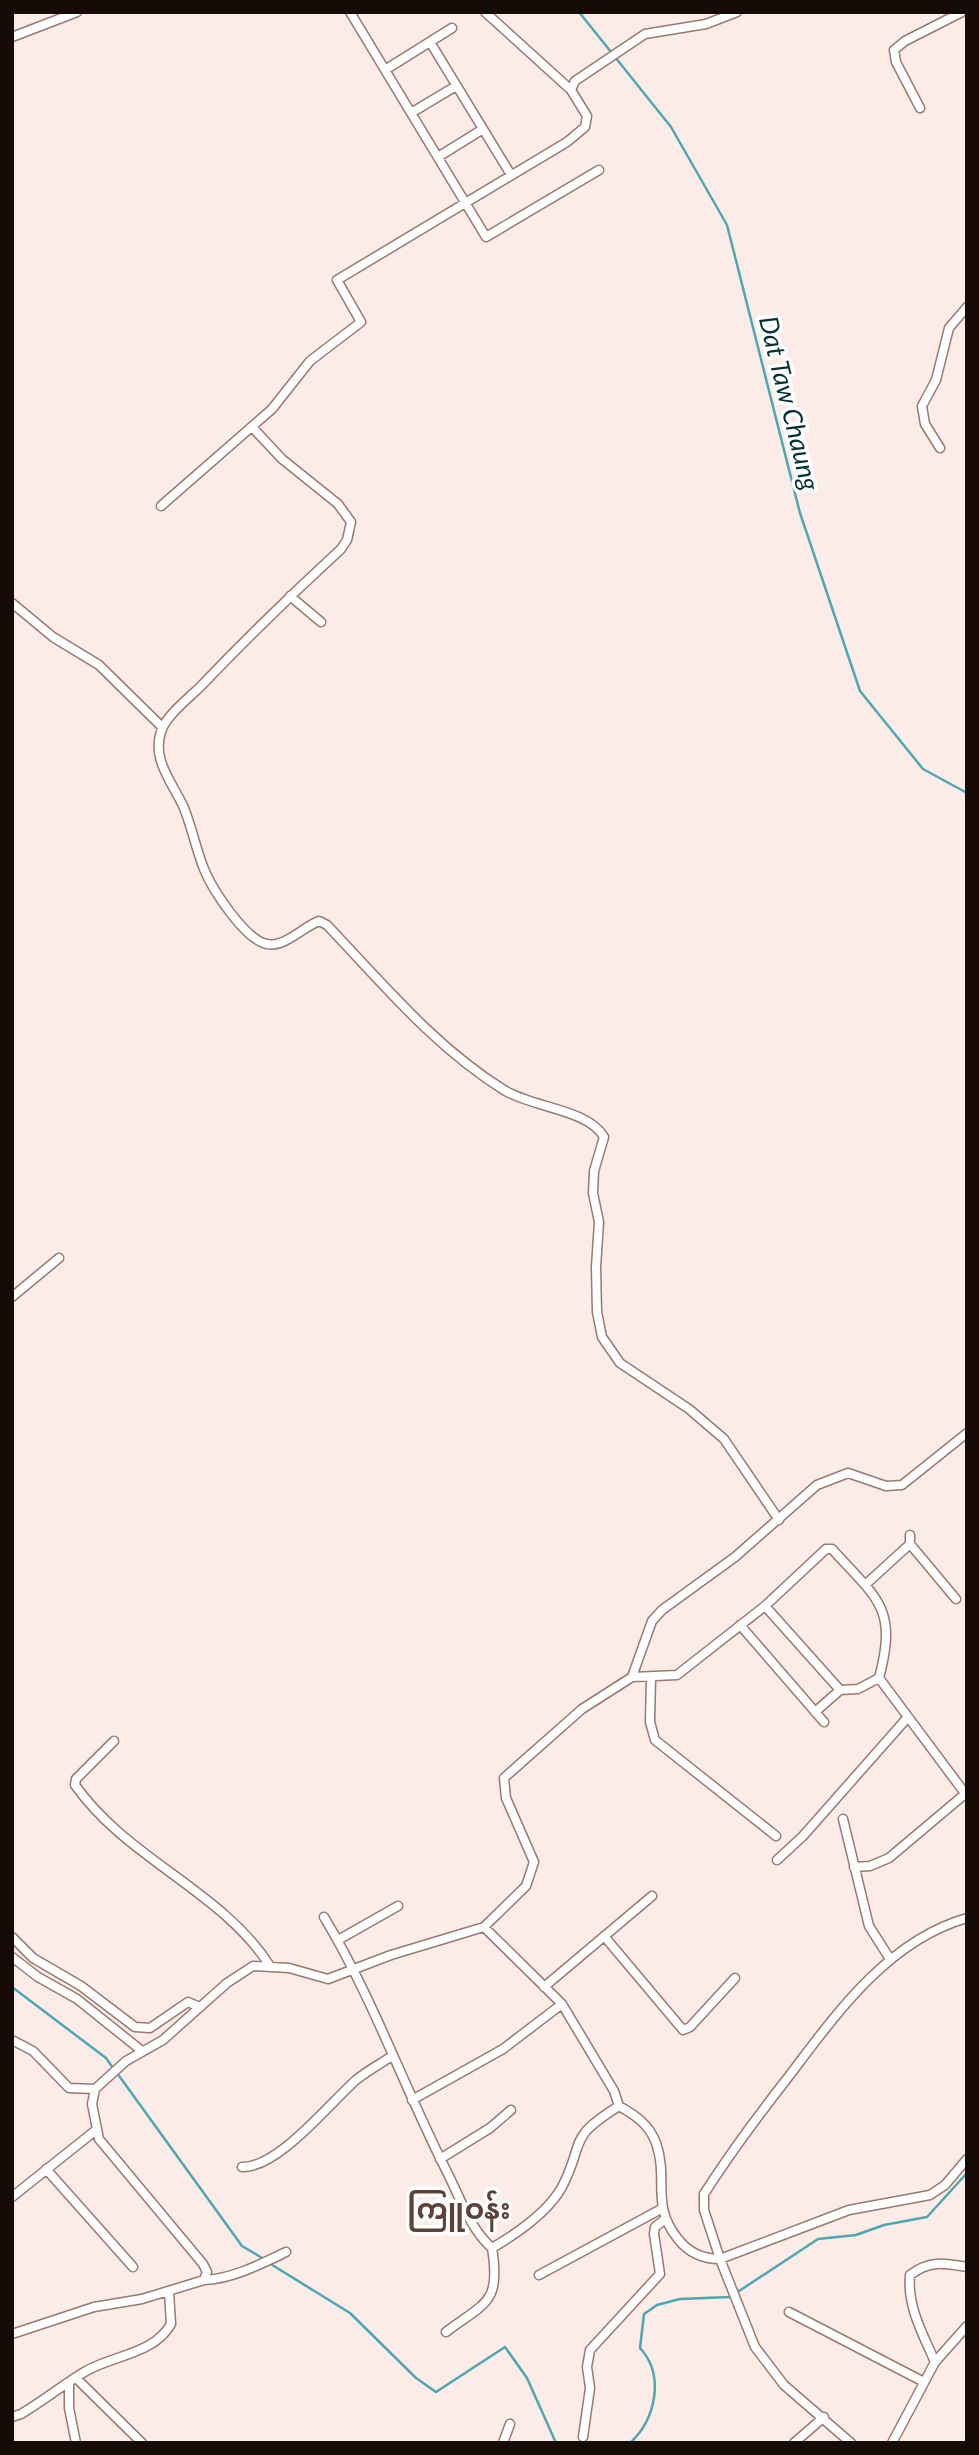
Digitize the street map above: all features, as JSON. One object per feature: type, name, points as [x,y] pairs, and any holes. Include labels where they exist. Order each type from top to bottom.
[{"type":"street","points":[[12,37],[77,12]]},
{"type":"street","points":[[350,12],[486,237],[599,170]]},
{"type":"street","points":[[161,506],[287,393],[298,372],[361,322],[337,280],[567,142],[585,127],[587,116],[571,90],[485,12]]},
{"type":"street","points":[[571,90],[575,81],[645,34],[706,24],[737,12]]},
{"type":"street","points":[[920,108],[896,62],[894,50],[905,41],[962,12]]},
{"type":"street","points":[[385,70],[452,28]]},
{"type":"street","points":[[430,42],[511,175]]},
{"type":"street","points":[[411,113],[456,86]]},
{"type":"street","points":[[438,157],[483,129]]},
{"type":"street","points":[[940,448],[925,424],[922,406],[936,380],[949,328],[967,307]]},
{"type":"street","points":[[252,426],[288,464],[338,504],[351,522],[347,540],[341,549],[243,640],[162,727],[158,750],[160,761],[184,807],[204,870],[215,890],[254,938],[264,944],[273,945],[308,925],[319,921],[327,925],[406,1011],[466,1063],[526,1102],[589,1120],[598,1127],[604,1137],[594,1171],[594,1204],[599,1222],[596,1279],[602,1337],[611,1354],[620,1363],[689,1409],[724,1439],[779,1520]]},
{"type":"street","points":[[290,596],[321,622]]},
{"type":"street","points":[[12,603],[52,637],[99,665],[162,727]]},
{"type":"street","points":[[12,1297],[59,1258]]},
{"type":"street","points":[[632,1677],[652,1621],[779,1520],[817,1485],[840,1474],[861,1476],[886,1486],[902,1485],[967,1433]]},
{"type":"street","points":[[865,1586],[910,1539],[956,1599]]},
{"type":"street","points":[[204,2280],[207,2272],[203,2264],[99,2139],[92,2104],[94,2089],[126,2061],[163,2040],[240,1973],[253,1966],[270,1966],[328,1979],[449,1936],[484,1927],[526,1886],[534,1862],[506,1798],[503,1778],[582,1709],[632,1677],[677,1675],[765,1606],[826,1549],[832,1549],[881,1606],[887,1624],[886,1652],[879,1678],[858,1689],[840,1690],[815,1712]]},
{"type":"street","points":[[765,1606],[840,1690]]},
{"type":"street","points":[[740,1625],[824,1722]]},
{"type":"street","points":[[651,1678],[650,1722],[655,1740],[776,1836]]},
{"type":"street","points":[[854,1867],[870,1866],[889,1858],[966,1795],[879,1678]]},
{"type":"street","points":[[777,1860],[803,1836],[908,1717]]},
{"type":"street","points":[[114,1741],[76,1779],[78,1790],[120,1836],[245,1933],[270,1966]]},
{"type":"street","points":[[843,1819],[869,1926],[890,1959]]},
{"type":"street","points":[[544,1987],[652,1896]]},
{"type":"street","points":[[338,1940],[398,1906]]},
{"type":"street","points":[[324,1917],[354,1970],[440,2159],[476,2228],[492,2248],[496,2276],[494,2289],[483,2304],[446,2332]]},
{"type":"street","points":[[851,2443],[770,2370],[755,2347],[720,2259],[704,2210],[704,2194],[825,2028],[890,1959],[928,1933],[967,1918]]},
{"type":"street","points":[[484,1927],[562,2004],[614,2091],[619,2106],[642,2120],[655,2141],[664,2220],[692,2253],[720,2259],[849,2210],[930,2195],[945,2185],[967,2159]]},
{"type":"street","points":[[604,1936],[683,2030],[690,2026],[735,1978]]},
{"type":"street","points":[[12,1937],[33,1958],[80,1986],[135,2026],[150,2028],[188,2002],[199,2007]]},
{"type":"street","points":[[12,1957],[38,1977],[85,2004],[142,2050]]},
{"type":"street","points":[[412,2100],[503,2049],[562,2004]]},
{"type":"street","points":[[12,2040],[33,2051],[69,2088],[94,2089]]},
{"type":"street","points":[[242,2167],[250,2167],[265,2160],[299,2135],[358,2079],[392,2056]]},
{"type":"street","points":[[492,2248],[551,2201],[562,2187],[584,2129],[619,2106]]},
{"type":"street","points":[[440,2159],[490,2128],[511,2110]]},
{"type":"street","points":[[12,2197],[96,2130]]},
{"type":"street","points":[[46,2169],[133,2267]]},
{"type":"street","points":[[539,2275],[663,2208]]},
{"type":"street","points":[[583,2437],[591,2381],[587,2357],[590,2350],[660,2274],[654,2234],[655,2227],[664,2220]]},
{"type":"street","points":[[12,2334],[94,2307],[169,2292],[204,2280],[217,2280],[263,2264],[286,2252]]},
{"type":"street","points":[[935,2362],[913,2311],[909,2289],[910,2276],[923,2265],[939,2262],[967,2267]]},
{"type":"street","points":[[12,2426],[15,2416],[72,2381],[106,2361],[156,2342],[166,2334],[171,2324],[169,2292]]},
{"type":"street","points":[[789,2312],[924,2382]]},
{"type":"street","points":[[892,2443],[935,2362],[967,2326]]},
{"type":"street","points":[[72,2381],[70,2417],[76,2443]]},
{"type":"street","points":[[72,2381],[142,2443]]},
{"type":"street","points":[[794,2443],[824,2417]]},
{"type":"street","points":[[503,2443],[510,2424]]},
{"type":"waterway","name":"Dat Taw Chaung","points":[[579,12],[671,127],[727,225],[800,513],[860,691],[923,769],[967,793]]},
{"type":"waterway","points":[[12,1987],[106,2058],[113,2068]]},
{"type":"waterway","points":[[117,2073],[242,2246],[264,2259]]},
{"type":"waterway","points":[[630,2443],[646,2422],[654,2397],[653,2371],[640,2348],[644,2314],[657,2305],[680,2299],[730,2297],[818,2239],[856,2235],[884,2225],[927,2217],[967,2173]]},
{"type":"waterway","points":[[269,2263],[350,2313],[416,2378],[436,2392],[505,2347],[527,2378],[556,2443]]},
{"type":"district","name":"ကြူဝန်း","points":[[459,2208]]}]
